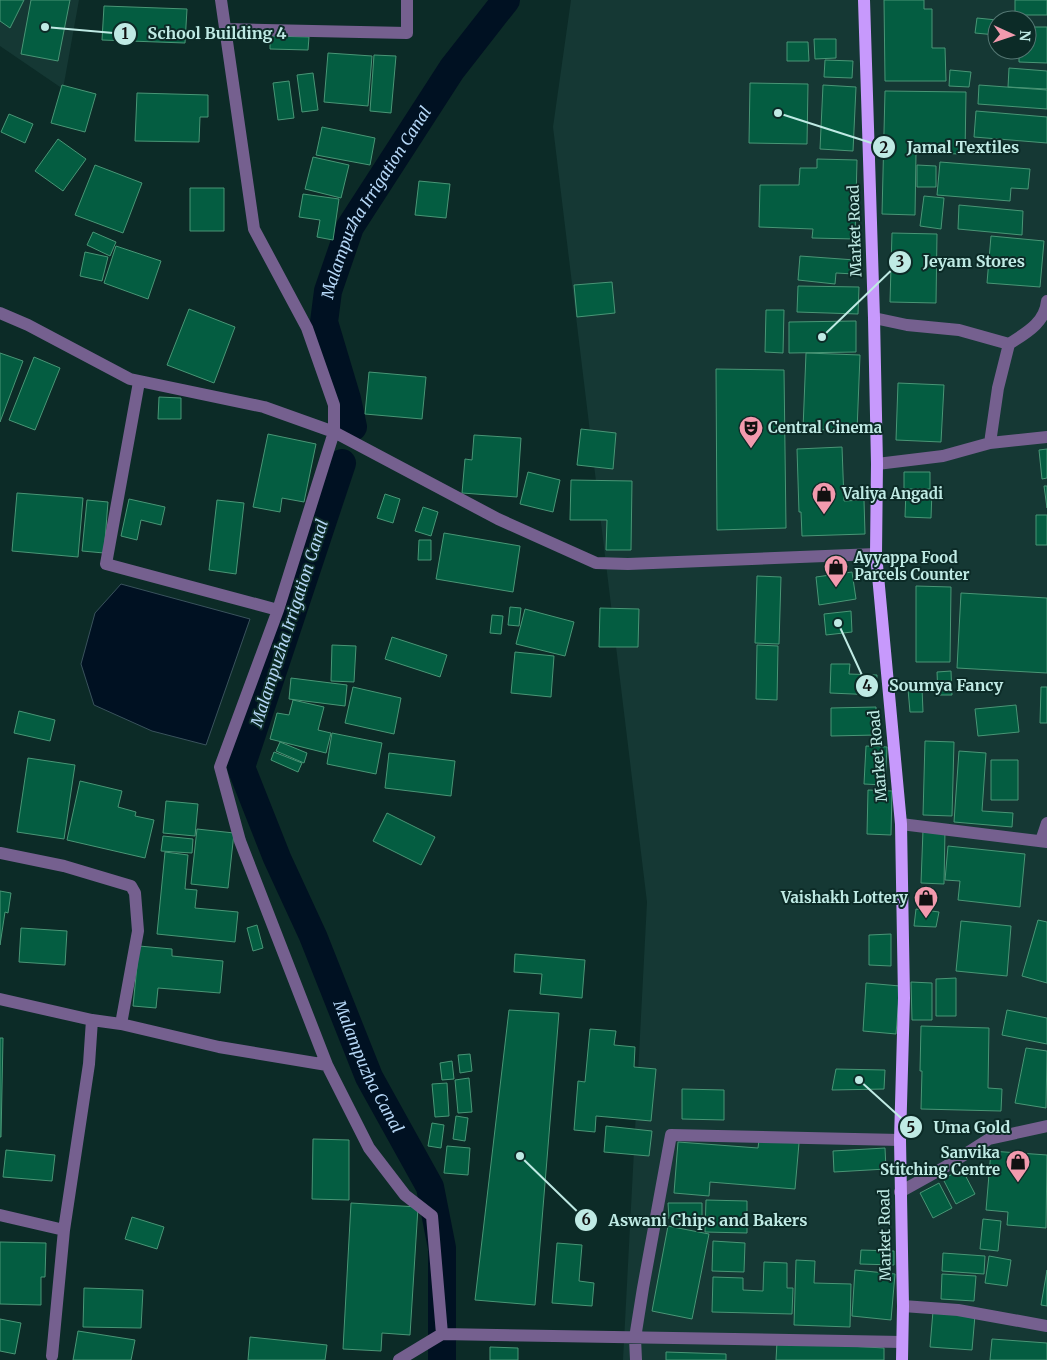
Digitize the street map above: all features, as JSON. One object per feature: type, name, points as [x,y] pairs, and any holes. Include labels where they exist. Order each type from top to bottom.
[{"type":"main road","name":"Market Road","points":[[864,0],[874,318],[877,464],[876,554],[901,824],[904,998],[900,1140],[902,1360]]},
{"type":"street","points":[[221,0],[254,229],[307,328],[334,405],[334,432],[278,610],[220,768],[240,841],[327,1064],[369,1148],[405,1195],[432,1216],[442,1334]]},
{"type":"street","points":[[225,30],[407,34],[408,0]]},
{"type":"street","points":[[990,443],[998,388],[1009,344],[1033,328],[1046,309],[1047,301]]},
{"type":"street","points":[[0,313],[28,325],[130,379],[264,407],[334,432],[498,519],[596,563],[638,564],[876,554]]},
{"type":"street","points":[[874,318],[959,330],[1009,344]]},
{"type":"street","points":[[139,382],[106,564],[278,610]]},
{"type":"street","points":[[877,464],[943,456],[990,443],[1047,437]]},
{"type":"street","points":[[901,824],[1044,842],[1047,823]]},
{"type":"street","points":[[0,853],[64,866],[131,886],[135,893],[138,931],[121,1024]]},
{"type":"street","points":[[0,999],[220,1047],[327,1064]]},
{"type":"street","points":[[52,1356],[64,1230],[89,1064],[92,1020]]},
{"type":"street","points":[[900,1192],[945,1167],[989,1139],[1046,1124]]},
{"type":"street","points":[[636,1360],[635,1338],[671,1134],[900,1140]]},
{"type":"street","points":[[0,1215],[64,1230]]},
{"type":"street","points":[[903,1306],[958,1310],[1047,1326]]},
{"type":"street","points":[[399,1360],[442,1334],[902,1342]]},
{"type":"shaded area","points":[[0,0],[79,0],[63,89],[0,46]]},
{"type":"shaded area","name":"Valiya Angadi","points":[[571,0],[1047,0],[1047,1360],[623,1360],[647,902],[553,127]]},
{"type":"shaded area","points":[[121,584],[250,619],[206,745],[152,731],[94,705],[81,664],[95,613]]},
{"type":"building","points":[[0,0],[24,0],[10,28],[0,21]]},
{"type":"building","points":[[31,0],[70,0],[58,61],[21,54]]},
{"type":"building","points":[[884,0],[924,0],[924,9],[932,9],[932,48],[945,48],[946,81],[885,81]]},
{"type":"building","points":[[1015,0],[1047,0],[1047,15],[1037,15],[1037,10],[1015,10]]},
{"type":"building","points":[[104,6],[187,9],[185,43],[102,40]]},
{"type":"building","points":[[977,18],[987,19],[987,34],[975,33]]},
{"type":"building","points":[[1037,27],[1047,27],[1047,63],[1019,62],[1019,60],[1037,60]]},
{"type":"building","points":[[270,36],[309,37],[308,50],[270,49]]},
{"type":"building","points":[[814,39],[836,39],[836,58],[815,59]]},
{"type":"building","points":[[787,42],[808,42],[809,61],[787,61]]},
{"type":"building","points":[[328,53],[372,56],[368,106],[324,102]]},
{"type":"building","points":[[374,55],[396,56],[391,113],[370,111]]},
{"type":"building","points":[[825,60],[853,61],[852,78],[824,77]]},
{"type":"building","points":[[1009,68],[1047,71],[1047,89],[1008,87]]},
{"type":"building","points":[[950,70],[971,72],[969,87],[949,86]]},
{"type":"building","points":[[313,73],[318,110],[302,112],[297,75]]},
{"type":"building","points":[[289,81],[294,118],[278,120],[273,83]]},
{"type":"building","points":[[750,83],[808,84],[807,144],[749,143]]},
{"type":"building","points":[[62,85],[96,94],[85,132],[51,123]]},
{"type":"building","points":[[823,85],[856,87],[853,151],[820,149]]},
{"type":"building","points":[[979,85],[1047,90],[1047,109],[978,104]]},
{"type":"building","points":[[885,91],[966,92],[965,154],[916,153],[915,215],[882,214]]},
{"type":"building","points":[[137,93],[208,95],[208,117],[200,117],[199,142],[135,141]]},
{"type":"building","points":[[976,111],[1047,117],[1047,143],[974,137]]},
{"type":"building","points":[[9,114],[33,124],[25,143],[1,132]]},
{"type":"building","points":[[322,127],[375,138],[370,165],[316,155]]},
{"type":"building","points":[[58,139],[86,159],[63,191],[35,171]]},
{"type":"building","points":[[313,157],[349,165],[341,198],[305,189]]},
{"type":"building","points":[[817,159],[857,160],[855,239],[812,238],[813,229],[759,227],[760,185],[799,185],[800,168],[817,168]]},
{"type":"building","points":[[940,162],[1030,169],[1028,189],[1011,188],[1010,201],[937,195]]},
{"type":"building","points":[[95,165],[142,183],[123,233],[75,215]]},
{"type":"building","points":[[917,165],[936,166],[936,187],[917,187]]},
{"type":"building","points":[[419,181],[450,184],[446,218],[415,215]]},
{"type":"building","points":[[190,188],[224,188],[224,231],[190,231]]},
{"type":"building","points":[[303,194],[339,199],[333,240],[317,237],[320,220],[299,217]]},
{"type":"building","points":[[924,196],[944,198],[941,229],[920,226]]},
{"type":"building","points":[[959,205],[1023,211],[1022,235],[958,229]]},
{"type":"building","points":[[93,232],[116,242],[110,256],[87,245]]},
{"type":"building","points":[[892,233],[937,234],[936,303],[890,302]]},
{"type":"building","points":[[991,236],[1044,241],[1040,287],[987,283]]},
{"type":"building","points":[[116,246],[161,261],[148,299],[104,283]]},
{"type":"building","points":[[85,252],[108,257],[102,281],[80,276]]},
{"type":"building","points":[[800,256],[855,260],[854,274],[836,273],[835,284],[798,280]]},
{"type":"building","points":[[612,282],[615,313],[577,317],[574,285]]},
{"type":"building","points":[[798,286],[859,287],[858,314],[797,312]]},
{"type":"building","points":[[189,309],[235,327],[214,383],[167,365]]},
{"type":"building","points":[[766,310],[784,310],[783,353],[765,352]]},
{"type":"building","points":[[856,321],[856,352],[789,353],[789,322]]},
{"type":"building","points":[[0,353],[23,361],[0,422]]},
{"type":"building","points":[[806,353],[860,355],[857,431],[803,429]]},
{"type":"building","points":[[34,357],[60,368],[35,430],[9,420]]},
{"type":"building","name":"Central Cinema","points":[[716,369],[784,370],[786,528],[717,530]]},
{"type":"building","points":[[369,372],[426,377],[422,419],[365,414]]},
{"type":"building","points":[[898,383],[944,385],[941,442],[896,440]]},
{"type":"building","points":[[159,397],[181,398],[181,419],[158,419]]},
{"type":"building","points":[[581,429],[616,433],[613,469],[577,465]]},
{"type":"building","points":[[268,434],[316,444],[304,502],[282,498],[280,512],[253,507]]},
{"type":"building","points":[[474,435],[521,438],[517,497],[462,493],[465,459],[472,460]]},
{"type":"building","points":[[842,447],[844,501],[864,500],[865,534],[802,536],[801,512],[799,512],[797,449]]},
{"type":"building","points":[[1047,449],[1047,478],[1042,479],[1039,450]]},
{"type":"building","points":[[528,472],[560,480],[553,512],[520,504]]},
{"type":"building","points":[[904,472],[930,472],[930,489],[904,489]]},
{"type":"building","points":[[571,480],[632,481],[631,550],[606,550],[607,520],[570,520]]},
{"type":"building","points":[[1044,486],[1047,486],[1047,508]]},
{"type":"building","points":[[906,490],[932,491],[931,518],[905,517]]},
{"type":"building","points":[[17,493],[83,498],[78,557],[12,551]]},
{"type":"building","points":[[385,494],[400,499],[393,523],[377,518]]},
{"type":"building","points":[[129,499],[165,507],[161,525],[141,520],[137,540],[121,536]]},
{"type":"building","points":[[87,500],[108,502],[104,553],[82,551]]},
{"type":"building","points":[[217,500],[244,503],[236,574],[209,570]]},
{"type":"building","points":[[423,507],[438,512],[431,536],[415,531]]},
{"type":"building","points":[[1036,515],[1047,515],[1047,545],[1036,545]]},
{"type":"building","points":[[444,533],[520,546],[513,592],[436,579]]},
{"type":"building","points":[[419,540],[431,540],[431,560],[418,560]]},
{"type":"building","name":"Ayyappa Food Parcels Counter","points":[[852,572],[856,599],[819,605],[816,577]]},
{"type":"building","points":[[757,576],[781,577],[779,644],[755,643]]},
{"type":"building","points":[[916,586],[951,587],[950,662],[916,662]]},
{"type":"building","points":[[961,593],[1047,598],[1047,673],[957,668]]},
{"type":"building","points":[[510,607],[521,608],[519,626],[508,625]]},
{"type":"building","points":[[600,608],[639,609],[638,647],[599,647]]},
{"type":"building","points":[[525,609],[574,622],[565,656],[516,644]]},
{"type":"building","points":[[851,611],[852,632],[826,635],[824,614]]},
{"type":"building","points":[[492,615],[503,616],[501,634],[490,633]]},
{"type":"building","points":[[392,637],[447,655],[440,677],[385,659]]},
{"type":"building","points":[[332,645],[356,646],[354,682],[331,681]]},
{"type":"building","points":[[757,645],[778,646],[777,700],[756,699]]},
{"type":"building","points":[[515,652],[554,656],[551,697],[511,693]]},
{"type":"building","points":[[831,664],[850,664],[849,674],[877,675],[876,695],[830,693]]},
{"type":"building","points":[[951,671],[952,695],[938,695],[937,672]]},
{"type":"building","points":[[291,678],[347,685],[345,706],[289,699]]},
{"type":"building","points":[[353,687],[401,698],[394,734],[345,723]]},
{"type":"building","points":[[1041,687],[1047,687],[1047,723],[1040,723]]},
{"type":"building","points":[[922,688],[923,712],[910,712],[908,689]]},
{"type":"building","points":[[293,700],[324,707],[318,730],[331,733],[326,753],[270,739],[277,713],[289,715]]},
{"type":"building","points":[[1016,705],[1019,732],[978,736],[975,709]]},
{"type":"building","points":[[876,707],[876,735],[831,736],[831,708]]},
{"type":"building","points":[[19,711],[55,720],[50,741],[14,733]]},
{"type":"building","points":[[332,733],[382,743],[376,774],[327,764]]},
{"type":"building","points":[[925,741],[954,742],[952,816],[923,815]]},
{"type":"building","points":[[280,742],[307,753],[304,763],[276,751]]},
{"type":"building","points":[[866,746],[887,747],[885,785],[864,784]]},
{"type":"building","points":[[959,751],[986,753],[982,811],[1013,813],[1012,827],[954,822]]},
{"type":"building","points":[[274,752],[302,763],[298,772],[271,760]]},
{"type":"building","points":[[389,753],[455,761],[451,796],[385,788]]},
{"type":"building","points":[[28,758],[75,765],[64,839],[17,832]]},
{"type":"building","points":[[991,760],[1018,760],[1018,800],[991,800]]},
{"type":"building","points":[[80,781],[122,791],[118,807],[136,812],[135,816],[154,820],[145,858],[67,840]]},
{"type":"building","points":[[868,790],[892,791],[891,835],[867,834]]},
{"type":"building","points":[[166,801],[198,804],[195,836],[163,833]]},
{"type":"building","points":[[387,813],[435,837],[421,865],[373,841]]},
{"type":"building","points":[[197,829],[234,833],[228,888],[191,884]]},
{"type":"building","points":[[923,830],[945,830],[944,884],[921,883]]},
{"type":"building","points":[[163,836],[193,839],[192,853],[161,851]]},
{"type":"building","points":[[948,846],[1025,854],[1020,907],[958,900],[960,881],[945,880]]},
{"type":"building","points":[[165,852],[188,855],[185,889],[197,890],[195,908],[238,912],[235,942],[157,934]]},
{"type":"building","points":[[0,891],[11,893],[8,913],[5,912],[0,945]]},
{"type":"building","name":"Vaishakh Lottery","points":[[916,909],[939,912],[936,927],[914,926]]},
{"type":"building","points":[[1038,920],[1047,922],[1047,983],[1022,976]]},
{"type":"building","points":[[961,921],[1011,926],[1007,976],[956,971]]},
{"type":"building","points":[[257,925],[263,948],[253,951],[247,928]]},
{"type":"building","points":[[21,928],[67,931],[65,965],[19,962]]},
{"type":"building","points":[[891,934],[891,966],[869,965],[869,935]]},
{"type":"building","points":[[139,946],[172,949],[172,956],[223,961],[220,993],[158,988],[156,1008],[133,1006]]},
{"type":"building","points":[[515,954],[585,960],[582,998],[540,994],[542,974],[514,972]]},
{"type":"building","points":[[956,978],[956,1016],[936,1016],[936,979]]},
{"type":"building","points":[[911,982],[932,983],[932,1020],[912,1020]]},
{"type":"building","points":[[866,983],[900,986],[896,1034],[863,1031]]},
{"type":"building","points":[[509,1010],[559,1013],[535,1305],[475,1300]]},
{"type":"building","points":[[1007,1010],[1047,1018],[1047,1044],[1002,1035]]},
{"type":"building","points":[[921,1026],[989,1028],[988,1088],[1002,1089],[1001,1111],[921,1109]]},
{"type":"building","points":[[590,1029],[616,1031],[614,1045],[635,1047],[634,1067],[656,1069],[651,1121],[596,1116],[595,1132],[574,1130],[578,1081],[585,1082]]},
{"type":"building","points":[[0,1038],[3,1038],[1,1137],[0,1137]]},
{"type":"building","points":[[1026,1048],[1047,1051],[1046,1108],[1015,1103]]},
{"type":"building","points":[[470,1054],[472,1071],[460,1073],[458,1055]]},
{"type":"building","points":[[452,1061],[454,1079],[442,1080],[440,1063]]},
{"type":"building","points":[[836,1069],[885,1070],[884,1089],[832,1090]]},
{"type":"building","points":[[469,1078],[472,1112],[458,1113],[455,1080]]},
{"type":"building","points":[[447,1083],[449,1116],[435,1117],[432,1084]]},
{"type":"building","points":[[682,1089],[724,1090],[724,1120],[682,1119]]},
{"type":"building","points":[[456,1116],[468,1118],[465,1141],[453,1139]]},
{"type":"building","points":[[432,1123],[444,1125],[441,1148],[428,1146]]},
{"type":"building","points":[[606,1126],[652,1131],[649,1156],[604,1152]]},
{"type":"building","points":[[313,1139],[349,1140],[349,1200],[312,1199]]},
{"type":"building","points":[[759,1140],[799,1143],[795,1189],[710,1182],[709,1196],[674,1193],[678,1142],[758,1148]]},
{"type":"building","points":[[447,1146],[470,1148],[468,1175],[444,1173]]},
{"type":"building","points":[[885,1148],[886,1169],[834,1172],[833,1151]]},
{"type":"building","points":[[6,1150],[55,1155],[52,1181],[3,1177]]},
{"type":"building","name":"Sanvika Stitching Centre","points":[[991,1151],[1047,1155],[1046,1228],[1007,1225],[1008,1212],[986,1210]]},
{"type":"building","points":[[962,1169],[975,1194],[956,1204],[943,1179]]},
{"type":"building","points":[[939,1183],[952,1208],[933,1218],[920,1193]]},
{"type":"building","points":[[706,1200],[747,1201],[747,1233],[705,1232]]},
{"type":"building","points":[[351,1203],[418,1207],[410,1335],[382,1333],[381,1351],[343,1349]]},
{"type":"building","points":[[668,1203],[702,1203],[702,1219],[669,1219]]},
{"type":"building","points":[[132,1217],[164,1227],[157,1249],[125,1239]]},
{"type":"building","points":[[983,1219],[1001,1221],[998,1251],[980,1249]]},
{"type":"building","points":[[668,1226],[709,1234],[692,1319],[652,1311]]},
{"type":"building","points":[[713,1241],[745,1243],[744,1272],[712,1271]]},
{"type":"building","points":[[0,1242],[46,1243],[45,1277],[41,1277],[41,1305],[0,1304]]},
{"type":"building","points":[[557,1243],[582,1245],[579,1281],[594,1283],[592,1306],[552,1303]]},
{"type":"building","points":[[861,1250],[894,1251],[894,1265],[860,1264]]},
{"type":"building","points":[[943,1253],[985,1256],[984,1274],[942,1271]]},
{"type":"building","points":[[989,1256],[1011,1260],[1007,1286],[985,1283]]},
{"type":"building","points":[[796,1260],[815,1261],[814,1283],[851,1284],[850,1327],[794,1325]]},
{"type":"building","points":[[764,1262],[787,1263],[787,1288],[793,1288],[792,1314],[712,1312],[713,1277],[743,1278],[743,1290],[763,1291]]},
{"type":"building","points":[[855,1270],[895,1274],[891,1320],[852,1316]]},
{"type":"building","points":[[1047,1270],[1047,1306],[1041,1305]]},
{"type":"building","points":[[942,1274],[976,1276],[974,1301],[941,1299]]},
{"type":"building","points":[[84,1288],[143,1290],[141,1328],[83,1327]]},
{"type":"building","points":[[933,1311],[975,1315],[972,1350],[930,1347]]},
{"type":"building","points":[[0,1319],[21,1323],[15,1354],[0,1351]]},
{"type":"building","points":[[78,1331],[135,1340],[131,1360],[73,1360]]},
{"type":"building","points":[[250,1337],[327,1345],[325,1360],[248,1360]]},
{"type":"building","points":[[992,1339],[1047,1343],[1047,1360],[990,1360]]},
{"type":"building","points":[[777,1342],[884,1348],[884,1360],[776,1360]]},
{"type":"building","points":[[490,1347],[518,1348],[518,1360],[490,1360]]},
{"type":"building","points":[[666,1352],[726,1354],[726,1360],[666,1360]]},
{"type":"waterway","name":"Malampuzha Irrigation Canal","points":[[353,427],[347,399],[324,322],[328,291],[350,227],[452,69],[506,0]]},
{"type":"waterway","name":"Malampuzha Canal","points":[[342,463],[241,767],[277,858],[313,936],[369,1077],[430,1187],[442,1248],[442,1360]]},
{"type":"place","name":"School Building 4","points":[[45,27]]},
{"type":"place","name":"Jamal Textiles","points":[[778,113]]},
{"type":"place","name":"Jeyam Stores","points":[[822,337]]},
{"type":"place","name":"Central Cinema","points":[[751,449]]},
{"type":"place","name":"Valiya Angadi","points":[[824,515]]},
{"type":"place","name":"Ayyappa Food Parcels Counter","points":[[836,588]]},
{"type":"place","name":"Soumya Fancy","points":[[838,623]]},
{"type":"place","name":"Vaishakh Lottery","points":[[926,919]]},
{"type":"place","name":"Uma Gold","points":[[859,1080]]},
{"type":"place","name":"Aswani Chips and Bakers","points":[[520,1156]]},
{"type":"place","name":"Sanvika Stitching Centre","points":[[1018,1183]]}]
